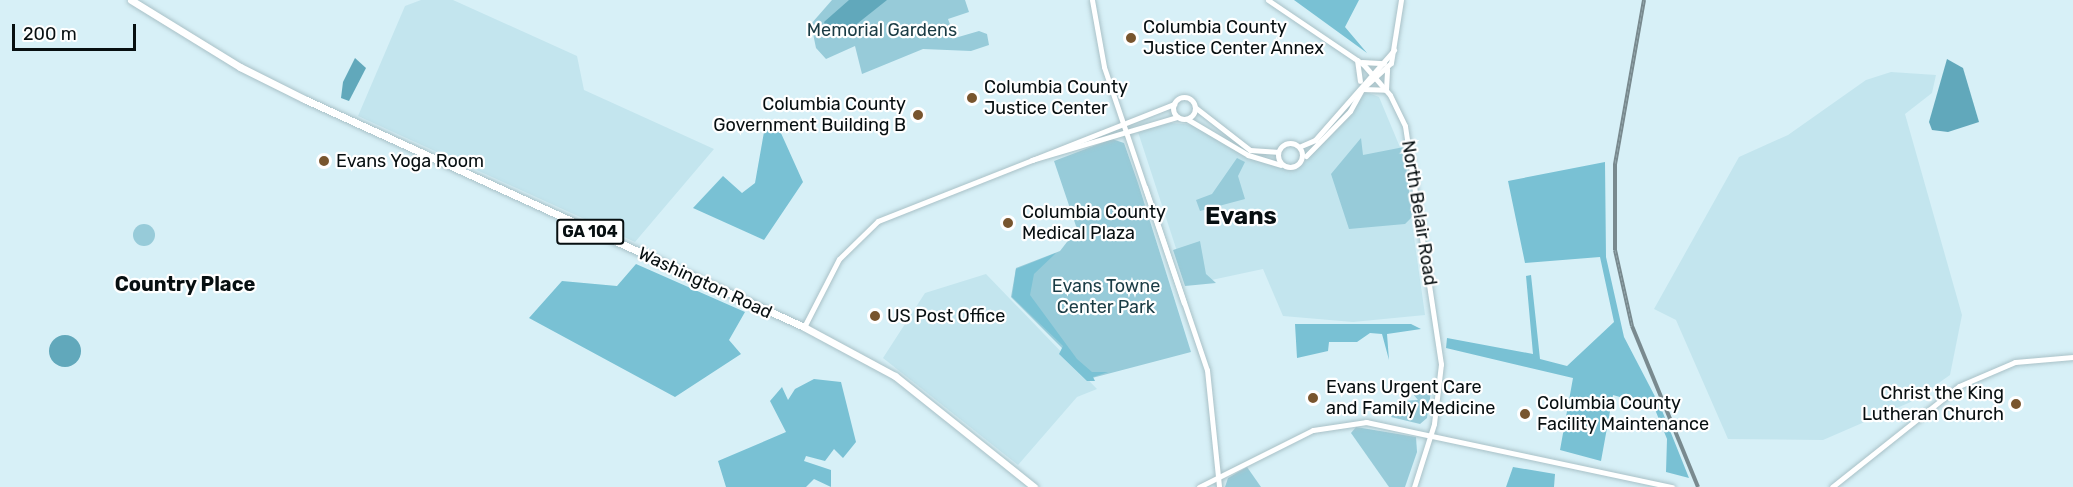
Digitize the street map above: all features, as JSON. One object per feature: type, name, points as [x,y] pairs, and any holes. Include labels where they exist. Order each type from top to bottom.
[{"type":"main road","name":"Washington Road","points":[[131,0],[240,67],[304,99],[804,327],[895,376],[1034,487]]},
{"type":"street","points":[[1092,0],[1094,29],[1207,370],[1219,487]]},
{"type":"street","name":"North Belair Road","points":[[1268,0],[1358,61],[1373,75],[1386,90],[1409,140],[1437,333],[1441,377],[1431,434],[1414,487]]},
{"type":"street","points":[[1125,126],[1178,117],[1187,119],[1248,155],[1280,165],[1306,156],[1341,117],[1361,86],[1386,65],[1395,49],[1401,0]]},
{"type":"street","points":[[1361,86],[1358,61],[1386,65]]},
{"type":"street","points":[[1361,86],[1386,90],[1386,65]]},
{"type":"street","points":[[804,327],[839,259],[878,221],[1125,126],[1186,97],[1196,108],[1246,148],[1267,155],[1313,142],[1341,117]]},
{"type":"street","points":[[1174,104],[1178,117]]},
{"type":"street","points":[[1187,119],[1196,108]]},
{"type":"street","points":[[1300,146],[1306,156]]},
{"type":"street","points":[[1276,152],[1280,165]]},
{"type":"street","points":[[1832,487],[1959,386],[2015,362],[2073,357]]},
{"type":"street","points":[[1199,487],[1313,430],[1341,423],[1384,423],[1672,487]]},
{"type":"shaded area","points":[[421,0],[453,0],[577,56],[584,90],[714,149],[635,242],[358,116],[405,6]]},
{"type":"shaded area","points":[[849,0],[887,0],[843,35],[830,36],[824,22]]},
{"type":"shaded area","points":[[1294,0],[1359,0],[1345,27],[1367,53]]},
{"type":"shaded area","points":[[355,58],[366,68],[349,101],[341,98],[343,82]]},
{"type":"shaded area","points":[[1947,59],[1963,68],[1979,122],[1948,132],[1932,130],[1929,122]]},
{"type":"shaded area","points":[[1891,72],[1936,75],[1932,93],[1905,114],[1962,315],[1950,375],[1913,401],[1823,440],[1728,439],[1676,320],[1654,309],[1739,157],[1788,135],[1866,80]]},
{"type":"shaded area","points":[[1366,92],[1379,97],[1402,152],[1425,315],[1353,322],[1283,316],[1263,269],[1188,285],[1138,132],[1160,122],[1195,125],[1251,158],[1281,168],[1304,163]]},
{"type":"shaded area","points":[[776,122],[803,182],[764,240],[693,208],[723,176],[742,193],[755,183],[764,132]]},
{"type":"shaded area","points":[[1605,162],[1606,257],[1624,337],[1661,408],[1689,478],[1666,472],[1667,439],[1654,407],[1613,395],[1601,461],[1560,450],[1573,378],[1446,348],[1447,338],[1533,354],[1526,276],[1531,275],[1540,359],[1567,366],[1614,322],[1600,257],[1525,263],[1508,181]]},
{"type":"shaded area","points":[[1056,253],[1034,274],[1030,295],[1077,359],[1092,372],[1108,372],[1093,377],[1095,381],[1087,381],[1059,354],[1063,346],[1012,297],[1016,269]]},
{"type":"shaded area","points":[[636,264],[745,312],[729,340],[741,354],[675,397],[529,318],[562,281],[617,286]]},
{"type":"shaded area","points":[[986,274],[1097,389],[1077,397],[1018,465],[883,358],[925,293]]},
{"type":"shaded area","points":[[1295,324],[1411,324],[1421,329],[1387,334],[1389,360],[1382,334],[1370,333],[1357,342],[1329,342],[1328,351],[1297,358]]},
{"type":"shaded area","points":[[65,335],[76,340],[81,351],[76,362],[65,367],[54,362],[49,351],[54,340]]},
{"type":"shaded area","points":[[814,379],[841,382],[856,442],[843,458],[834,449],[825,461],[806,456],[804,461],[831,470],[831,487],[814,479],[806,487],[726,487],[718,461],[786,432],[770,401],[782,387],[788,400],[795,389]]},
{"type":"shaded area","points":[[1513,467],[1555,474],[1554,487],[1506,487]]},
{"type":"green space","name":"Memorial Gardens","points":[[832,0],[965,0],[969,12],[948,19],[955,38],[979,31],[987,34],[989,45],[971,51],[923,49],[862,74],[855,46],[826,59],[816,48],[811,24]]},
{"type":"green space","points":[[1361,138],[1363,155],[1404,147],[1412,217],[1405,224],[1349,229],[1331,174]]},
{"type":"green space","name":"Evans Towne Center Park","points":[[1112,139],[1124,143],[1191,352],[1092,378],[1011,297],[1016,268],[1060,251],[1077,229],[1054,161]]},
{"type":"green space","points":[[1237,158],[1245,162],[1238,176],[1245,199],[1200,211],[1196,200],[1212,194]]},
{"type":"green space","points":[[140,224],[148,224],[155,231],[155,239],[148,246],[140,246],[133,239],[133,231]]},
{"type":"green space","points":[[1200,241],[1206,274],[1216,283],[1185,286],[1173,250]]},
{"type":"green space","points":[[1432,385],[1427,418],[1420,424],[1391,417],[1401,401],[1418,400],[1413,394],[1428,394]]},
{"type":"green space","points":[[1356,427],[1416,437],[1417,452],[1405,487],[1389,487],[1351,433]]},
{"type":"green space","points":[[1247,467],[1261,487],[1225,487],[1228,478]]},
{"type":"railway","points":[[1644,0],[1615,164],[1615,250],[1632,326],[1698,487]]},
{"type":"place","name":"Columbia County Justice Center Annex","points":[[1131,38]]},
{"type":"place","name":"Columbia County Justice Center","points":[[972,98]]},
{"type":"place","name":"Columbia County Government Building B","points":[[918,115]]},
{"type":"place","name":"Evans Yoga Room","points":[[324,161]]},
{"type":"place","name":"Columbia County Medical Plaza","points":[[1008,223]]},
{"type":"place","name":"US Post Office","points":[[875,316]]},
{"type":"place","name":"Evans Urgent Care and Family Medicine","points":[[1313,398]]},
{"type":"place","name":"Christ the King Lutheran Church","points":[[2016,404]]},
{"type":"place","name":"Columbia County Facility Maintenance","points":[[1525,414]]},
{"type":"district","name":"Evans","points":[[1241,217]]},
{"type":"district","name":"Country Place","points":[[185,284]]}]
